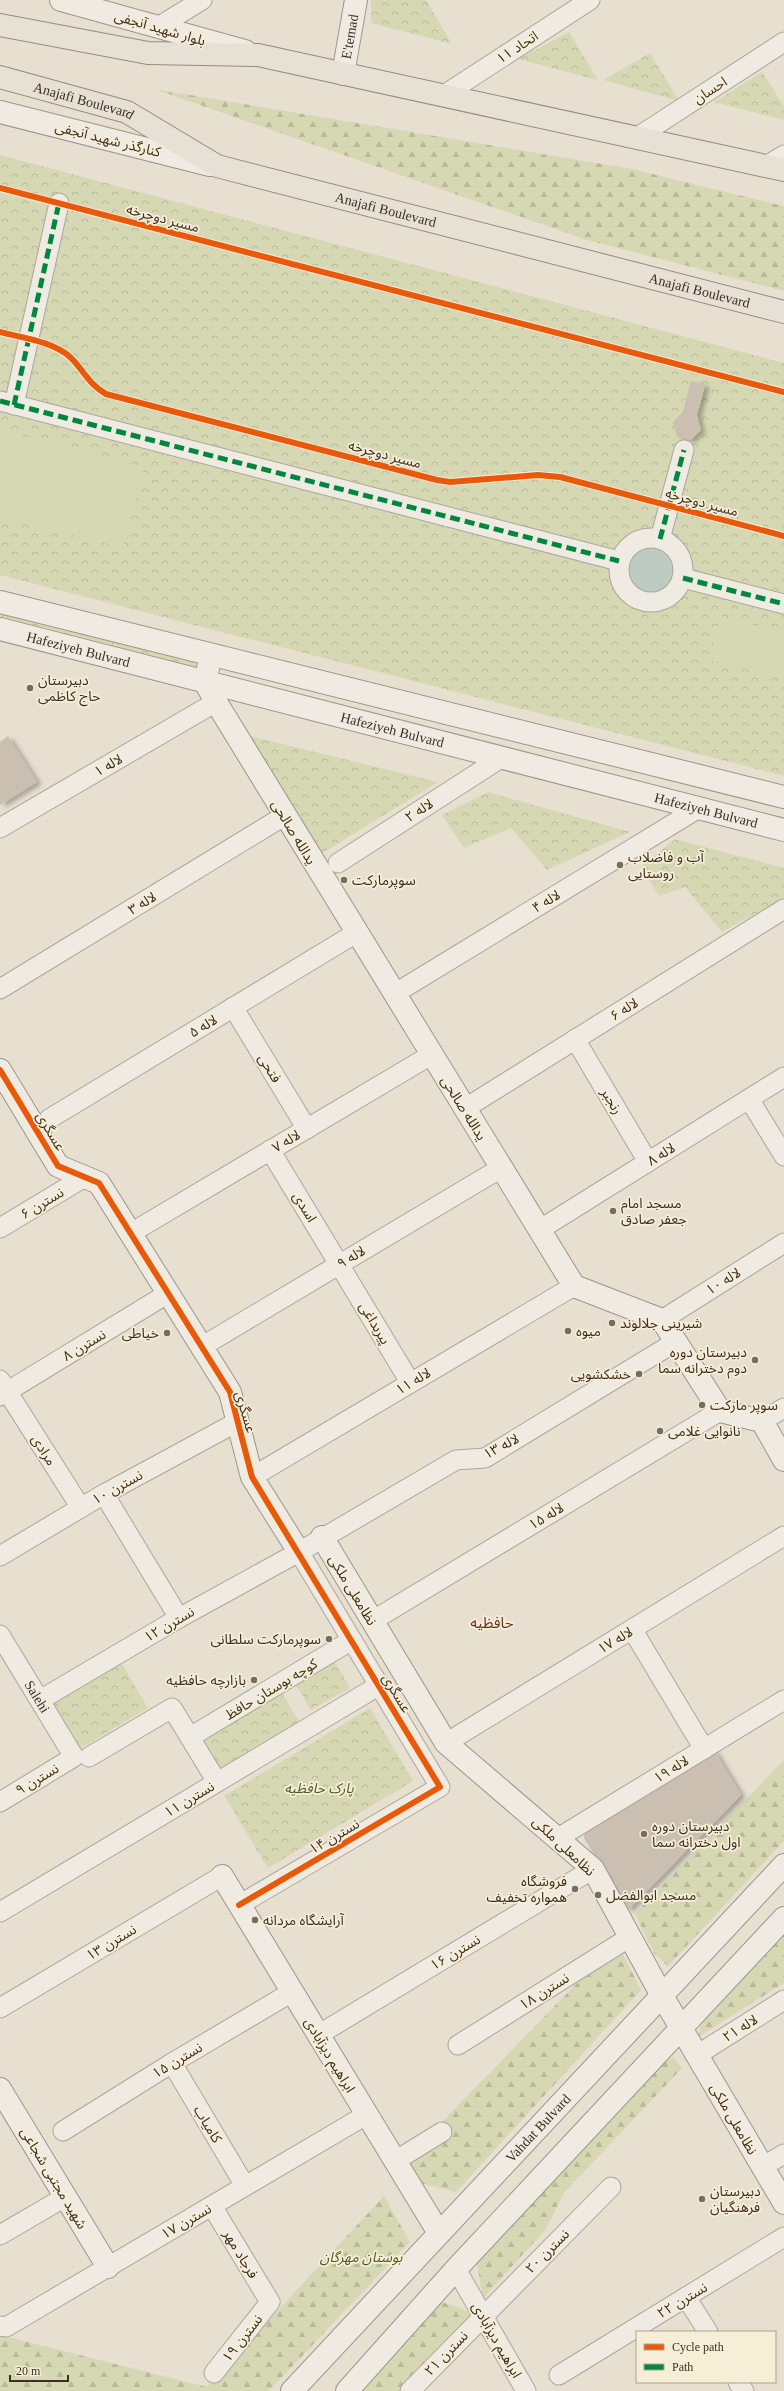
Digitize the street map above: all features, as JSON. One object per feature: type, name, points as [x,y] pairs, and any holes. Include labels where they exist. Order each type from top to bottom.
[{"type":"main road","points":[[0,25],[148,53],[258,55],[636,138],[778,164]]},
{"type":"main road","name":"Anajafi Boulevard","points":[[0,76],[127,112],[217,166],[784,312]]},
{"type":"street","name":"بلوار شهید آنجفی","points":[[61,0],[258,55]]},
{"type":"street","points":[[158,27],[202,0]]},
{"type":"street","name":"E'temad","points":[[343,74],[356,0]]},
{"type":"street","name":"اتحاد ۱۱","points":[[444,95],[590,0]]},
{"type":"street","name":"احسان","points":[[636,138],[784,42]]},
{"type":"street","name":"کنارگذر شهید آنجفی","points":[[0,112],[217,166]]},
{"type":"street","points":[[59,203],[7,403],[619,562]]},
{"type":"street","points":[[660,539],[684,450]]},
{"type":"street","points":[[654,537],[660,539],[674,546],[681,556],[684,566],[683,578],[678,588],[670,596],[659,601],[648,602],[637,599],[628,593],[621,584],[618,573],[619,562],[624,551],[632,543],[642,538],[654,537]]},
{"type":"street","points":[[683,578],[784,604]]},
{"type":"street","name":"Hafeziyeh Bulvard","points":[[0,602],[784,797]]},
{"type":"street","name":"Hafeziyeh Bulvard","points":[[0,629],[784,830]]},
{"type":"street","points":[[205,682],[211,655]]},
{"type":"street","name":"یدالله صالحی","points":[[205,682],[284,816],[574,1286]]},
{"type":"street","name":"لاله ۱","points":[[0,828],[216,702]]},
{"type":"street","name":"لاله ۲","points":[[338,863],[501,758]]},
{"type":"street","name":"لاله ۴","points":[[394,994],[699,808]]},
{"type":"street","name":"لاله ۳","points":[[0,989],[284,816]]},
{"type":"street","name":"لاله ۶","points":[[464,1108],[784,909]]},
{"type":"street","name":"لاله ۵","points":[[49,1119],[356,933]]},
{"type":"street","name":"فتحی","points":[[234,1007],[307,1129]]},
{"type":"street","name":"رنجبر","points":[[575,1039],[648,1162]]},
{"type":"street","name":"لاله ۷","points":[[141,1227],[431,1055]]},
{"type":"street","name":"عسگری","points":[[1,1074],[58,1166],[83,1178],[100,1183],[230,1392],[252,1477],[300,1552],[378,1686],[440,1787]]},
{"type":"street","name":"لاله ۸","points":[[539,1230],[784,1077]]},
{"type":"street","points":[[749,1099],[784,1156]]},
{"type":"street","name":"اسدی","points":[[270,1150],[339,1264]]},
{"type":"street","name":"لاله ۹","points":[[201,1347],[500,1168]]},
{"type":"street","name":"نسترن ۶","points":[[0,1228],[83,1178]]},
{"type":"street","name":"لاله ۱۰","points":[[662,1320],[784,1243]]},
{"type":"street","name":"پیربداغی","points":[[339,1264],[410,1382]]},
{"type":"street","points":[[574,1286],[662,1320],[677,1341],[720,1411],[762,1422],[784,1460]]},
{"type":"street","name":"لاله ۱۱","points":[[252,1477],[574,1286]]},
{"type":"street","name":"نسترن ۸","points":[[2,1389],[168,1294]]},
{"type":"street","name":"لاله ۱۳","points":[[300,1552],[322,1537],[456,1460],[485,1458],[677,1341]]},
{"type":"street","name":"مرادی","points":[[2,1389],[81,1508]]},
{"type":"street","points":[[762,1422],[784,1408]]},
{"type":"street","name":"لاله ۱۵","points":[[372,1621],[720,1411]]},
{"type":"street","name":"نسترن ۱۰","points":[[0,1556],[104,1494],[237,1422]]},
{"type":"street","points":[[104,1494],[179,1618]]},
{"type":"street","name":"لاله ۱۷","points":[[446,1743],[784,1536]]},
{"type":"street","name":"نظامعلی ملکی","points":[[322,1537],[446,1743],[593,1869],[661,1994],[784,2203]]},
{"type":"street","name":"نسترن ۱۲","points":[[40,1700],[179,1618],[300,1552]]},
{"type":"street","points":[[632,1629],[704,1749]]},
{"type":"street","name":"Salehi","points":[[1,1639],[40,1700],[82,1757]]},
{"type":"street","name":"کوچه بوستان حافظ","points":[[190,1737],[352,1640]]},
{"type":"street","points":[[366,1665],[390,1650]]},
{"type":"street","name":"نسترن ۱۱","points":[[0,1912],[378,1686]]},
{"type":"street","name":"لاله ۱۹","points":[[558,1838],[784,1700]]},
{"type":"street","name":"نسترن ۹","points":[[0,1802],[172,1708],[190,1737]]},
{"type":"street","points":[[190,1737],[217,1782]]},
{"type":"street","name":"نسترن ۱۴","points":[[239,1905],[440,1787]]},
{"type":"street","name":"Vahdat Bulvard","points":[[292,2391],[661,1994],[784,1865]]},
{"type":"street","name":"نسترن ۱۶","points":[[318,2035],[593,1869]]},
{"type":"street","name":"ابراهیم دیزآبادی","points":[[222,1876],[439,2233]]},
{"type":"street","name":"نسترن ۱۳","points":[[0,2008],[222,1876]]},
{"type":"street","points":[[346,2391],[456,2269],[784,1918]]},
{"type":"street","name":"نسترن ۱۸","points":[[458,2045],[630,1937]]},
{"type":"street","name":"نسترن ۱۵","points":[[63,2131],[172,2063],[292,1992]]},
{"type":"street","name":"لاله ۲۱","points":[[697,2055],[784,2000]]},
{"type":"street","name":"کامیاب","points":[[172,2063],[245,2186]]},
{"type":"street","name":"شهید مجتبی شجاعی","points":[[0,2089],[108,2267]]},
{"type":"street","name":"نسترن ۱۷","points":[[3,2326],[108,2267],[366,2115]]},
{"type":"street","points":[[395,2161],[442,2132]]},
{"type":"street","points":[[762,2167],[784,2154]]},
{"type":"street","name":"نسترن ۲۰","points":[[482,2315],[611,2187]]},
{"type":"street","points":[[0,2235],[65,2197]]},
{"type":"street","name":"فرجاد مهر","points":[[212,2206],[270,2302]]},
{"type":"street","name":"نسترن ۲۲","points":[[559,2375],[784,2237]]},
{"type":"street","name":"ابراهیم دیزآبادی","points":[[456,2269],[526,2391]]},
{"type":"street","points":[[686,2297],[707,2331]]},
{"type":"street","name":"نسترن ۱۹","points":[[214,2373],[270,2302]]},
{"type":"street","name":"نسترن ۲۱","points":[[410,2391],[482,2315]]},
{"type":"green space","points":[[371,0],[426,0],[452,44],[371,23]]},
{"type":"green space","points":[[569,32],[598,80],[518,59]]},
{"type":"green space","points":[[650,53],[679,101],[603,80]]},
{"type":"green space","points":[[762,72],[784,106],[784,120],[714,102]]},
{"type":"green space","points":[[154,89],[632,169],[784,206],[784,291],[587,240]]},
{"type":"green space","points":[[0,155],[784,363],[784,776],[0,575]]},
{"type":"green space","points":[[0,430],[144,467],[123,548],[0,516]]},
{"type":"green space","points":[[0,611],[197,663],[197,670],[0,621]]},
{"type":"green space","points":[[720,616],[784,633],[784,679],[709,660]]},
{"type":"green space","points":[[250,736],[438,782],[321,854]]},
{"type":"green space","points":[[488,792],[630,832],[547,870],[511,828],[464,848],[442,815]]},
{"type":"green space","points":[[675,839],[784,868],[784,898],[722,932],[685,887],[659,896],[641,867]]},
{"type":"green space","points":[[334,1660],[350,1688],[311,1710],[295,1683]]},
{"type":"green space","points":[[120,1661],[148,1708],[76,1751],[47,1704]]},
{"type":"green space","points":[[281,1691],[300,1723],[221,1770],[201,1738]]},
{"type":"green space","name":"پارک حافظیه","points":[[370,1708],[413,1781],[268,1868],[224,1796]]},
{"type":"green space","points":[[784,1760],[784,1841],[668,1966],[654,1953],[635,1914]]},
{"type":"green space","points":[[784,1929],[784,1983],[698,2037],[705,2010]]},
{"type":"green space","points":[[617,1942],[641,1990],[456,2192],[420,2183],[406,2159]]},
{"type":"green space","points":[[674,2058],[682,2068],[564,2193],[546,2229],[483,2298],[476,2258],[660,2060]]},
{"type":"green space","name":"بوستان مهرگان","points":[[384,2196],[410,2242],[269,2391],[0,2391],[0,2335],[207,2387]]},
{"type":"green space","points":[[442,2302],[473,2313],[403,2391],[359,2391]]},
{"type":"shaded area","points":[[647,548],[655,548],[660,549],[667,554],[672,561],[672,579],[667,586],[660,591],[647,592],[639,589],[632,582],[629,574],[629,566],[632,558],[639,551]]},
{"type":"building","points":[[691,381],[705,385],[697,415],[701,430],[691,440],[677,436],[673,422],[683,412]]},
{"type":"building","points":[[8,736],[37,782],[0,805],[0,742]]},
{"type":"building","name":"دبیرستان دوره اول دخترانه سما","points":[[714,1750],[741,1795],[628,1910],[584,1838],[585,1830]]},
{"type":"marked path","points":[[14,405],[59,203]]},
{"type":"marked path","points":[[0,401],[619,561]]},
{"type":"marked path","points":[[660,539],[684,450]]},
{"type":"marked path","points":[[683,578],[784,604]]},
{"type":"cycle path","name":"مسیر دوچرخه","points":[[0,188],[784,392]]},
{"type":"cycle path","name":"مسیر دوچرخه","points":[[0,332],[55,347],[70,357],[91,382],[106,394],[437,480],[450,482],[538,475],[560,477],[784,536]]},
{"type":"cycle path","points":[[0,1070],[58,1166],[99,1183],[230,1392],[252,1477],[440,1787],[239,1905]]},
{"type":"place","name":"دبیرستان حاج کاظمی","points":[[30,688]]},
{"type":"place","name":"آب و فاضلاب روستایی","points":[[620,865]]},
{"type":"place","name":"سوپرمارکت","points":[[344,880]]},
{"type":"place","name":"مسجد امام جعفر صادق","points":[[613,1211]]},
{"type":"place","name":"شیرینی جلالوند","points":[[612,1323]]},
{"type":"place","name":"میوه","points":[[568,1331]]},
{"type":"place","name":"خیاطی","points":[[167,1333]]},
{"type":"place","name":"دبیرستان دوره دوم دخترانه سما","points":[[755,1360]]},
{"type":"place","name":"خشکشویی","points":[[639,1374]]},
{"type":"place","name":"سوپر مارکت","points":[[702,1405]]},
{"type":"place","name":"نانوایی غلامی","points":[[660,1431]]},
{"type":"place","name":"سوپرمارکت سلطانی","points":[[329,1639]]},
{"type":"place","name":"بازارچه حافظیه","points":[[254,1680]]},
{"type":"place","name":"دبیرستان دوره اول دخترانه سما","points":[[644,1834]]},
{"type":"place","name":"فروشگاه همواره تخفیف","points":[[575,1889]]},
{"type":"place","name":"مسجد ابوالفضل","points":[[598,1895]]},
{"type":"place","name":"آرایشگاه مردانه","points":[[255,1920]]},
{"type":"place","name":"دبیرستان فرهنگیان","points":[[702,2199]]},
{"type":"district","name":"حافظیه","points":[[492,1623]]}]
